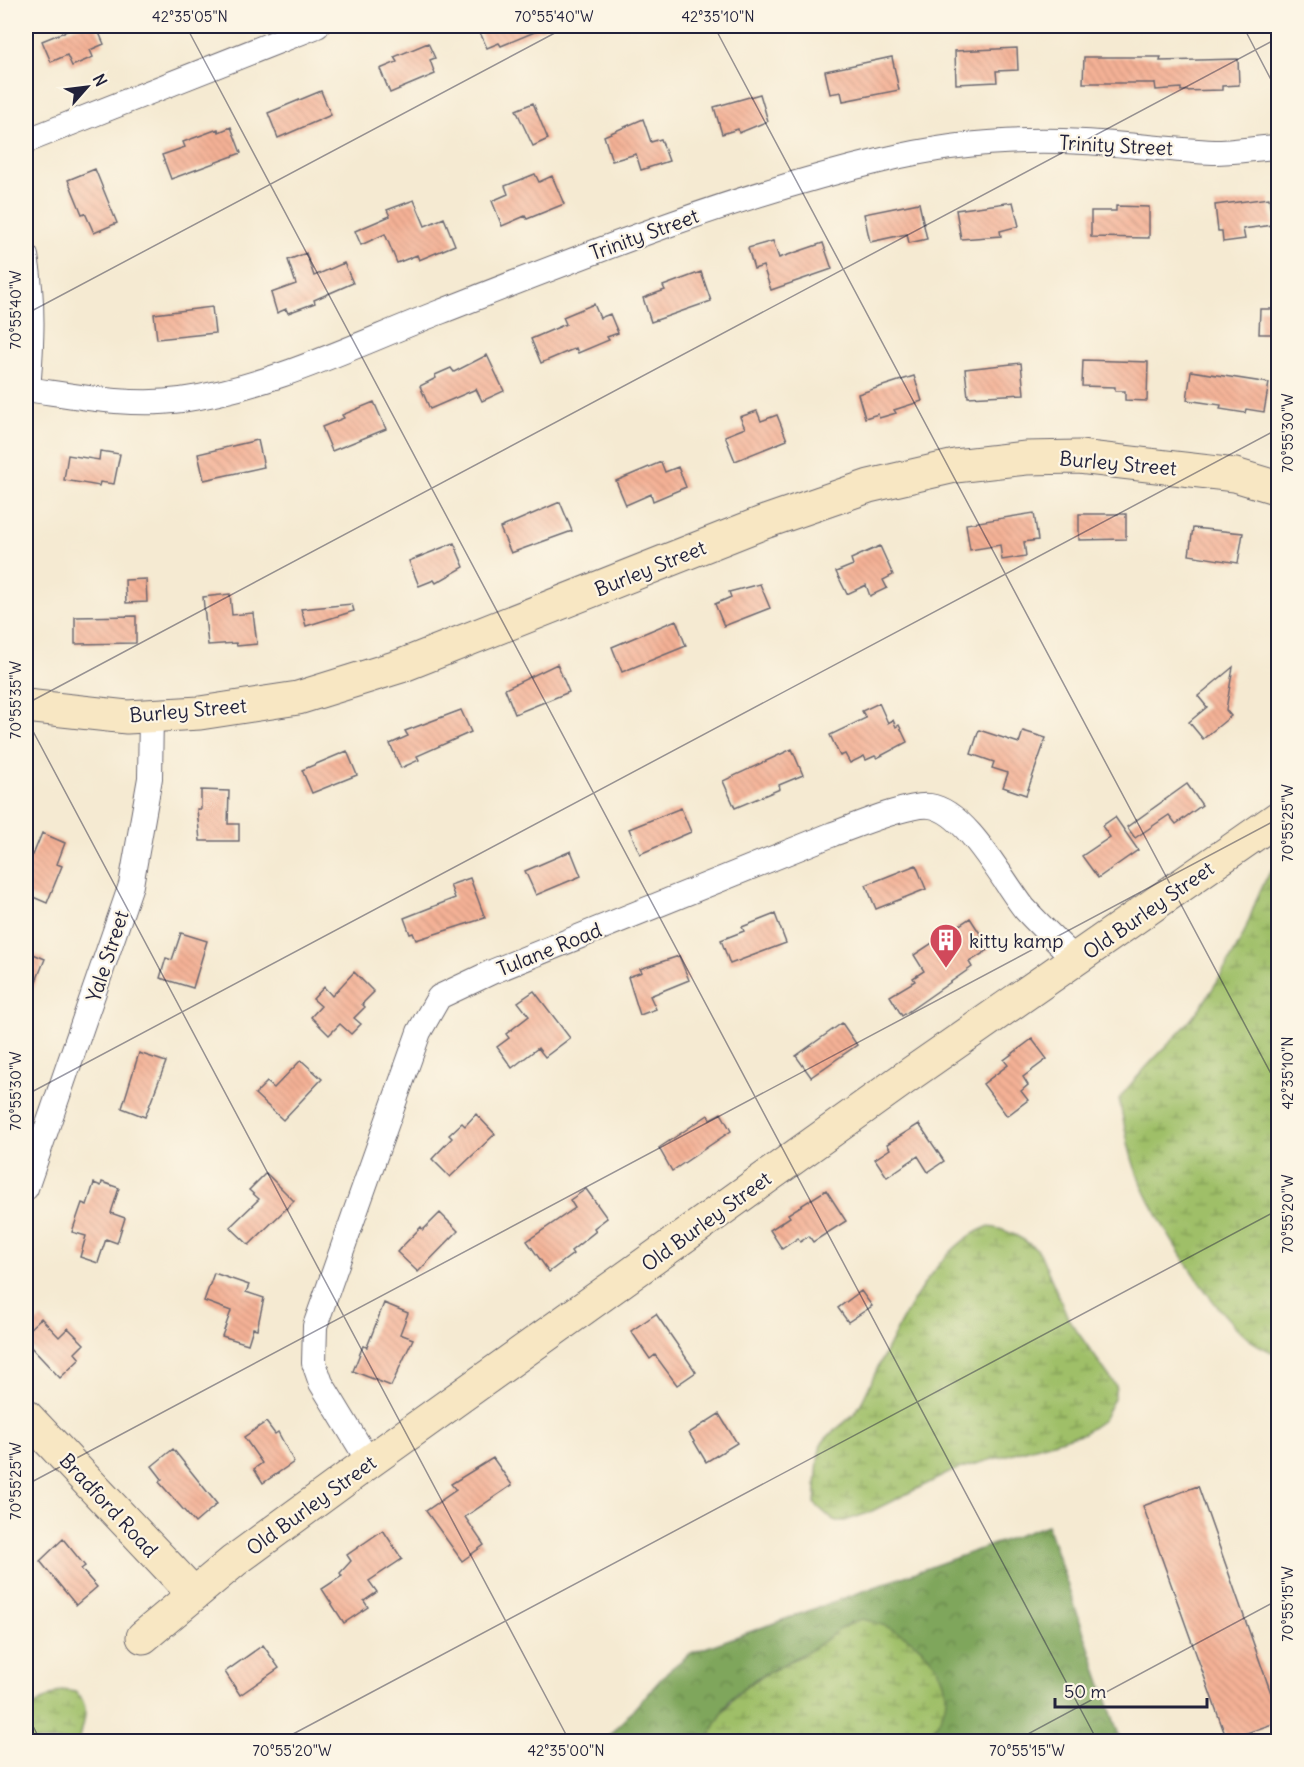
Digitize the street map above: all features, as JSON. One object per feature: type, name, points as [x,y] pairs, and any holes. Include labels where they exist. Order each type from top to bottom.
[{"type":"street","points":[[26,141],[317,26]]},
{"type":"street","name":"Trinity Street","points":[[27,390],[123,401],[177,400],[226,392],[325,359],[437,313],[692,216],[801,180],[887,159],[1004,141],[1081,141],[1217,152],[1278,147]]},
{"type":"street","points":[[26,256],[31,290],[33,331],[27,390]]},
{"type":"street","name":"Burley Street","points":[[26,706],[126,717],[200,713],[308,695],[401,666],[762,523],[869,486],[955,466],[1026,458],[1079,458],[1235,475],[1278,488]]},
{"type":"street","name":"Yale Street","points":[[26,1188],[131,885],[150,778],[151,715]]},
{"type":"street","name":"Tulane Road","points":[[369,1462],[321,1383],[314,1363],[315,1326],[419,1032],[440,997],[485,975],[833,834],[882,817],[929,806],[949,813],[969,830],[1026,909],[1076,960]]},
{"type":"street","name":"Old Burley Street","points":[[143,1637],[234,1561],[369,1462],[909,1075],[1278,818]]},
{"type":"street","name":"Bradford Road","points":[[26,1416],[194,1594]]},
{"type":"green space","points":[[1278,862],[1278,1355],[1248,1339],[1227,1317],[1199,1281],[1172,1240],[1150,1201],[1133,1163],[1119,1099],[1140,1073],[1186,1025],[1206,999],[1235,951],[1261,888]]},
{"type":"green space","points":[[987,1227],[1016,1236],[1040,1253],[1069,1320],[1116,1386],[1114,1398],[1103,1420],[1084,1433],[955,1470],[868,1513],[845,1521],[834,1521],[815,1504],[821,1445],[857,1410],[909,1308],[936,1268],[969,1237]]},
{"type":"green space","points":[[1047,1525],[1121,1741],[925,1741],[943,1708],[946,1697],[851,1622],[811,1650],[757,1678],[738,1692],[729,1701],[707,1741],[604,1742],[668,1671],[691,1653]]},
{"type":"green space","points":[[862,1619],[890,1628],[903,1636],[928,1655],[937,1667],[943,1681],[946,1701],[939,1720],[925,1741],[707,1741],[728,1705],[750,1684],[811,1650],[842,1628]]},
{"type":"green space","points":[[61,1690],[76,1692],[84,1703],[85,1715],[79,1741],[26,1741],[26,1710]]},
{"type":"building","points":[[79,26],[96,26],[104,44],[90,50],[93,57],[72,66],[67,55],[51,62],[42,41]]},
{"type":"building","points":[[477,26],[549,26],[501,46],[499,43],[487,48]]},
{"type":"building","points":[[428,43],[435,58],[430,60],[435,74],[390,93],[380,69],[397,62],[394,57]]},
{"type":"building","points":[[1017,48],[1018,70],[996,71],[997,82],[956,84],[955,51]]},
{"type":"building","points":[[892,57],[899,90],[843,101],[841,92],[830,94],[825,71]]},
{"type":"building","points":[[1084,57],[1161,57],[1160,61],[1238,59],[1239,85],[1222,86],[1222,90],[1181,91],[1181,88],[1156,90],[1155,83],[1083,83]]},
{"type":"building","points":[[321,91],[331,115],[278,138],[268,113]]},
{"type":"building","points":[[760,94],[768,121],[739,133],[738,129],[722,134],[714,107]]},
{"type":"building","points":[[533,103],[548,139],[533,146],[516,110]]},
{"type":"building","points":[[643,119],[651,142],[661,139],[669,161],[641,170],[636,154],[612,161],[604,136]]},
{"type":"building","points":[[231,127],[241,153],[171,179],[162,155],[185,147],[183,142],[218,129],[219,132]]},
{"type":"building","points":[[95,169],[117,223],[94,233],[85,213],[82,214],[68,180]]},
{"type":"building","points":[[535,174],[539,182],[552,176],[564,204],[502,226],[492,201],[508,194],[505,186]]},
{"type":"building","points":[[1269,198],[1273,225],[1243,229],[1245,239],[1223,242],[1222,231],[1218,231],[1215,205]]},
{"type":"building","points":[[414,200],[425,226],[444,218],[455,245],[419,260],[417,255],[397,263],[385,234],[361,245],[355,231],[390,216],[387,210]]},
{"type":"building","points":[[1013,202],[1019,226],[1000,231],[1001,236],[961,239],[956,210]]},
{"type":"building","points":[[919,203],[927,239],[909,243],[907,234],[870,242],[864,214]]},
{"type":"building","points":[[1116,206],[1149,207],[1149,238],[1091,237],[1091,211],[1116,211]]},
{"type":"building","points":[[773,241],[779,258],[823,243],[832,269],[771,290],[763,266],[754,269],[748,248]]},
{"type":"building","points":[[306,253],[314,276],[344,263],[353,283],[314,300],[315,303],[288,313],[286,309],[277,313],[271,293],[296,284],[288,260]]},
{"type":"building","points":[[701,272],[711,301],[651,322],[643,298],[665,290],[663,286]]},
{"type":"building","points":[[594,304],[600,318],[610,314],[618,333],[607,337],[609,340],[578,353],[576,348],[541,363],[531,339],[566,324],[563,317]]},
{"type":"building","points":[[212,307],[215,333],[157,339],[154,314]]},
{"type":"building","points":[[1260,309],[1278,309],[1278,334],[1259,334]]},
{"type":"building","points":[[487,355],[504,391],[482,401],[476,389],[430,409],[420,386],[436,378],[435,375],[451,368],[454,372]]},
{"type":"building","points":[[1083,360],[1148,362],[1147,401],[1125,400],[1125,391],[1115,391],[1115,387],[1082,386]]},
{"type":"building","points":[[1021,363],[1024,394],[968,397],[965,369]]},
{"type":"building","points":[[1191,371],[1269,383],[1264,412],[1246,409],[1245,413],[1220,409],[1221,405],[1187,400]]},
{"type":"building","points":[[914,376],[922,401],[894,410],[896,413],[879,418],[878,414],[865,418],[858,394]]},
{"type":"building","points":[[374,402],[386,429],[332,451],[322,427],[344,418],[342,415]]},
{"type":"building","points":[[757,411],[761,421],[777,415],[787,440],[735,461],[725,436],[745,428],[740,417]]},
{"type":"building","points":[[258,440],[264,467],[204,480],[198,454]]},
{"type":"building","points":[[100,451],[120,454],[114,484],[100,482],[99,486],[64,480],[68,455],[99,460]]},
{"type":"building","points":[[661,462],[665,472],[678,467],[686,487],[653,501],[651,494],[626,505],[616,481]]},
{"type":"building","points":[[560,502],[572,531],[511,553],[500,528]]},
{"type":"building","points":[[1034,513],[1038,540],[1024,542],[1026,556],[1002,560],[1000,545],[970,550],[966,524]]},
{"type":"building","points":[[1079,514],[1126,514],[1126,539],[1079,540]]},
{"type":"building","points":[[1193,528],[1243,533],[1238,563],[1189,555]]},
{"type":"building","points":[[454,543],[464,567],[436,583],[434,580],[419,586],[409,561]]},
{"type":"building","points":[[880,546],[893,575],[883,580],[887,588],[870,596],[866,585],[847,594],[836,572],[853,565],[851,559]]},
{"type":"building","points":[[146,579],[147,602],[126,603],[125,580]]},
{"type":"building","points":[[760,584],[770,608],[724,626],[715,604],[731,597],[729,592]]},
{"type":"building","points":[[230,594],[232,615],[253,613],[257,644],[208,645],[203,597]]},
{"type":"building","points":[[352,604],[354,611],[306,626],[301,609]]},
{"type":"building","points":[[136,616],[136,643],[75,644],[75,617]]},
{"type":"building","points":[[676,620],[686,646],[622,672],[612,647]]},
{"type":"building","points":[[557,664],[569,692],[515,714],[505,689]]},
{"type":"building","points":[[1233,667],[1226,710],[1231,716],[1203,739],[1189,722],[1207,707],[1198,696]]},
{"type":"building","points":[[879,703],[888,723],[893,720],[896,727],[899,725],[907,742],[877,758],[875,756],[866,760],[864,756],[850,763],[845,754],[840,756],[830,735],[866,718],[862,711]]},
{"type":"building","points":[[461,710],[471,732],[417,756],[419,760],[401,768],[390,744],[408,736],[405,731]]},
{"type":"building","points":[[979,730],[1019,743],[1023,731],[1046,738],[1026,795],[1003,787],[1008,773],[992,768],[994,762],[971,754]]},
{"type":"building","points":[[792,749],[803,775],[779,785],[780,789],[735,808],[723,781]]},
{"type":"building","points":[[347,751],[357,775],[312,793],[302,770]]},
{"type":"building","points":[[1187,784],[1202,805],[1176,824],[1169,815],[1135,838],[1127,827]]},
{"type":"building","points":[[201,790],[229,791],[228,824],[239,824],[239,841],[200,841],[197,809],[201,809]]},
{"type":"building","points":[[681,808],[691,832],[640,854],[629,829]]},
{"type":"building","points":[[1115,817],[1138,850],[1098,878],[1082,856],[1110,837],[1102,826]]},
{"type":"building","points":[[42,833],[65,843],[57,864],[62,866],[47,903],[26,894],[26,852],[33,855]]},
{"type":"building","points":[[571,851],[581,876],[536,895],[525,871]]},
{"type":"building","points":[[916,865],[926,889],[876,909],[866,885]]},
{"type":"building","points":[[470,878],[485,918],[416,940],[413,933],[410,934],[404,918],[455,898],[450,885]]},
{"type":"building","points":[[775,914],[786,943],[730,964],[721,940],[744,931],[742,927]]},
{"type":"building","name":"kitty kamp","points":[[970,918],[990,949],[969,962],[972,967],[902,1016],[890,996],[915,981],[913,978],[924,971],[914,955]]},
{"type":"building","points":[[181,933],[207,941],[193,988],[160,978],[166,958],[172,960]]},
{"type":"building","points":[[26,951],[45,959],[26,1006]]},
{"type":"building","points":[[679,956],[689,980],[650,996],[656,1009],[640,1015],[628,977],[642,972],[640,969]]},
{"type":"building","points":[[354,972],[374,992],[362,1004],[365,1007],[354,1018],[361,1024],[351,1034],[340,1024],[329,1035],[311,1017],[321,1006],[313,999],[324,987],[332,996]]},
{"type":"building","points":[[534,991],[570,1038],[545,1057],[538,1048],[512,1068],[497,1047],[509,1038],[506,1034],[529,1016],[518,1002]]},
{"type":"building","points":[[842,1023],[857,1045],[811,1077],[796,1056]]},
{"type":"building","points":[[1032,1039],[1047,1059],[1023,1077],[1028,1085],[1021,1091],[1028,1100],[1007,1116],[983,1084],[1008,1065],[1004,1060]]},
{"type":"building","points":[[139,1053],[166,1062],[145,1117],[122,1108]]},
{"type":"building","points":[[301,1060],[322,1079],[283,1120],[255,1094],[267,1082],[274,1088]]},
{"type":"building","points":[[721,1113],[731,1131],[672,1171],[659,1148],[708,1115],[710,1119]]},
{"type":"building","points":[[476,1114],[495,1134],[450,1177],[432,1159],[452,1138],[449,1135],[462,1123],[465,1126]]},
{"type":"building","points":[[919,1124],[944,1161],[928,1172],[918,1156],[887,1177],[875,1159],[890,1149],[887,1144]]},
{"type":"building","points":[[266,1173],[294,1201],[249,1245],[230,1227],[259,1199],[249,1190]]},
{"type":"building","points":[[102,1182],[119,1188],[111,1213],[125,1218],[117,1243],[106,1239],[98,1263],[80,1257],[86,1236],[72,1232],[82,1203],[87,1205],[94,1183],[101,1186]]},
{"type":"building","points":[[586,1189],[607,1218],[594,1228],[596,1231],[571,1251],[573,1254],[549,1272],[527,1241],[575,1208],[570,1200]]},
{"type":"building","points":[[826,1190],[846,1221],[813,1242],[809,1236],[800,1242],[798,1238],[782,1249],[770,1230],[790,1217],[788,1214]]},
{"type":"building","points":[[440,1213],[458,1231],[418,1272],[397,1252],[421,1227],[423,1230]]},
{"type":"building","points":[[214,1273],[249,1285],[246,1292],[264,1298],[257,1329],[253,1328],[248,1344],[222,1336],[231,1311],[204,1301]]},
{"type":"building","points":[[861,1291],[872,1306],[848,1322],[838,1308]]},
{"type":"building","points":[[384,1303],[408,1313],[400,1334],[413,1339],[391,1386],[353,1371],[363,1346],[367,1347]]},
{"type":"building","points":[[656,1314],[696,1372],[677,1385],[655,1355],[650,1359],[631,1331]]},
{"type":"building","points":[[41,1318],[59,1337],[68,1328],[84,1344],[75,1353],[80,1359],[60,1378],[26,1342],[26,1332]]},
{"type":"building","points":[[719,1414],[737,1443],[706,1462],[689,1433]]},
{"type":"building","points":[[266,1422],[275,1434],[278,1432],[294,1462],[263,1483],[254,1469],[262,1463],[244,1437]]},
{"type":"building","points":[[173,1449],[217,1504],[195,1523],[159,1482],[162,1479],[152,1466]]},
{"type":"building","points":[[493,1458],[512,1485],[465,1517],[484,1545],[462,1561],[426,1511],[456,1490],[451,1484]]},
{"type":"building","points":[[1198,1486],[1278,1713],[1278,1722],[1227,1740],[1143,1506]]},
{"type":"building","points":[[383,1530],[402,1559],[369,1581],[377,1592],[364,1601],[368,1607],[344,1623],[322,1589],[342,1576],[340,1573],[351,1561],[347,1555]]},
{"type":"building","points":[[63,1539],[85,1566],[81,1569],[97,1587],[76,1605],[40,1561]]},
{"type":"building","points":[[263,1645],[279,1668],[240,1695],[225,1672]]},
{"type":"place","name":"kitty kamp","points":[[946,969]]}]
